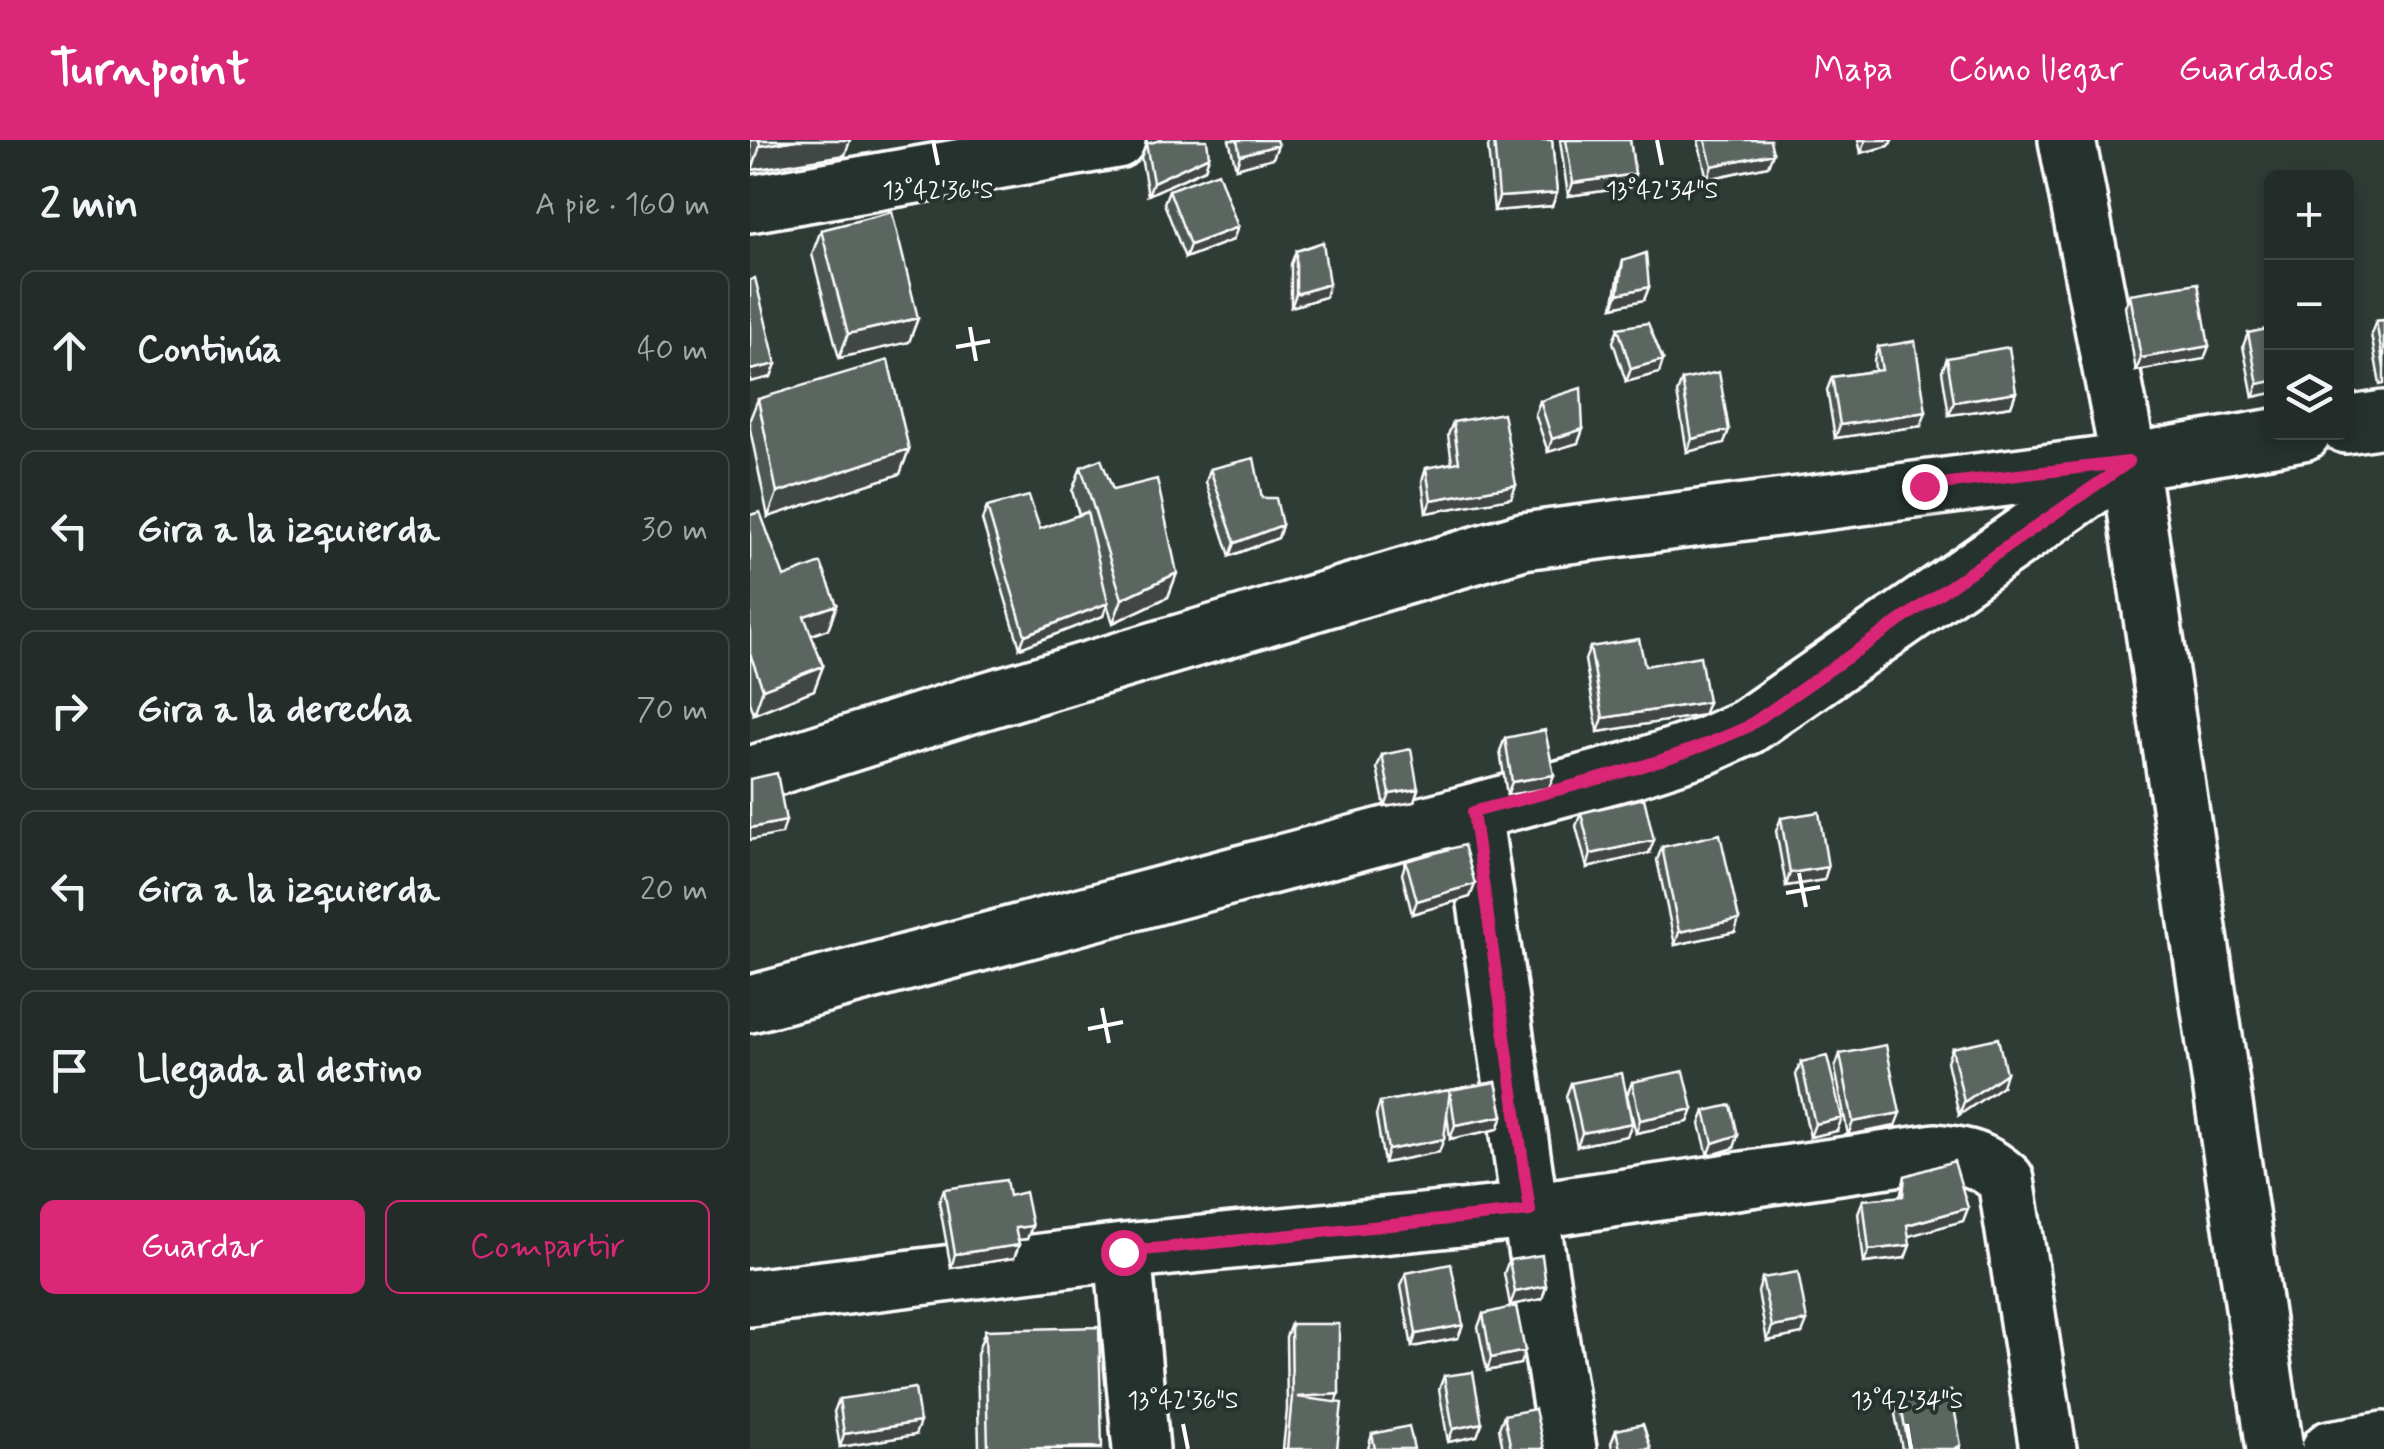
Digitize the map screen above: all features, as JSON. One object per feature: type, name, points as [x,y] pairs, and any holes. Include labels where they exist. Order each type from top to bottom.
[{"type":"street","points":[[750,204],[1116,140]]},
{"type":"street","points":[[2066,140],[2129,462],[2274,1449]]},
{"type":"street","points":[[2354,424],[2384,419]]},
{"type":"street","points":[[750,775],[993,698],[1523,541],[2129,462],[2264,439]]},
{"type":"street","points":[[750,1004],[1632,770],[1705,746],[1747,727],[2129,462]]},
{"type":"street","points":[[1473,812],[1568,1449]]},
{"type":"street","points":[[750,1298],[1123,1252],[1530,1211],[1936,1152],[1962,1155],[1990,1165],[2006,1180],[2048,1449]]},
{"type":"street","points":[[1123,1252],[1141,1449]]},
{"type":"street","points":[[2330,1449],[2384,1440]]},
{"type":"building","points":[[759,140],[796,140],[760,146]]},
{"type":"building","points":[[1161,140],[1207,140],[1209,156],[1153,182],[1146,144]]},
{"type":"building","points":[[1237,140],[1276,140],[1278,145],[1240,155]]},
{"type":"building","points":[[1494,140],[1552,140],[1557,193],[1499,197]]},
{"type":"building","points":[[1566,140],[1630,140],[1635,174],[1573,183]]},
{"type":"building","points":[[1705,140],[1770,140],[1773,153],[1712,166]]},
{"type":"building","points":[[1218,172],[1238,227],[1190,245],[1169,190]]},
{"type":"building","points":[[892,212],[918,318],[848,334],[821,230]]},
{"type":"building","points":[[1323,242],[1329,284],[1296,294],[1296,251]]},
{"type":"building","points":[[1646,253],[1649,287],[1618,294],[1623,261]]},
{"type":"building","points":[[755,278],[776,364],[750,370],[750,280]]},
{"type":"building","points":[[2198,283],[2209,346],[2141,358],[2130,294]]},
{"type":"building","points":[[2384,320],[2384,368],[2376,321]]},
{"type":"building","points":[[1648,323],[1663,360],[1631,369],[1618,328]]},
{"type":"building","points":[[2264,330],[2264,383],[2258,384],[2248,333]]},
{"type":"building","points":[[1915,341],[1926,412],[1840,425],[1832,377],[1882,370],[1878,347]]},
{"type":"building","points":[[2009,347],[2016,392],[1954,402],[1947,358]]},
{"type":"building","points":[[888,360],[909,449],[777,493],[758,399]]},
{"type":"building","points":[[1719,372],[1729,430],[1692,439],[1682,380]]},
{"type":"building","points":[[1581,388],[1583,429],[1552,439],[1540,401]]},
{"type":"building","points":[[1503,413],[1516,485],[1431,500],[1426,468],[1459,462],[1453,422]]},
{"type":"building","points":[[1254,458],[1262,498],[1276,498],[1282,525],[1235,543],[1210,469]]},
{"type":"building","points":[[1101,459],[1113,490],[1157,479],[1177,573],[1122,599],[1081,467]]},
{"type":"building","points":[[1029,496],[1040,529],[1087,512],[1108,603],[1025,635],[987,507]]},
{"type":"building","points":[[760,512],[784,577],[821,563],[837,605],[804,616],[823,666],[763,689],[750,654],[750,515]]},
{"type":"building","points":[[1639,639],[1645,666],[1700,656],[1708,702],[1603,718],[1590,647]]},
{"type":"building","points":[[1545,730],[1554,775],[1512,782],[1505,738]]},
{"type":"building","points":[[1411,749],[1418,789],[1390,794],[1382,755]]},
{"type":"building","points":[[777,773],[786,821],[750,828],[750,779]]},
{"type":"building","points":[[1644,798],[1654,840],[1591,854],[1581,813]]},
{"type":"building","points":[[1819,812],[1828,867],[1790,873],[1781,818]]},
{"type":"building","points":[[1720,834],[1739,919],[1679,932],[1662,847]]},
{"type":"building","points":[[1464,845],[1475,884],[1417,901],[1406,861]]},
{"type":"building","points":[[1998,1038],[2006,1073],[1964,1102],[1952,1048]]},
{"type":"building","points":[[1886,1045],[1900,1113],[1853,1122],[1840,1054]]},
{"type":"building","points":[[1827,1056],[1842,1118],[1815,1124],[1801,1062]]},
{"type":"building","points":[[1684,1071],[1693,1109],[1640,1120],[1632,1082]]},
{"type":"building","points":[[1622,1073],[1632,1123],[1582,1133],[1571,1083]]},
{"type":"building","points":[[1496,1082],[1503,1116],[1455,1125],[1450,1090]]},
{"type":"building","points":[[1450,1090],[1444,1139],[1388,1150],[1380,1102]]},
{"type":"building","points":[[1731,1105],[1738,1135],[1713,1143],[1705,1111]]},
{"type":"building","points":[[1954,1161],[1968,1208],[1907,1225],[1910,1245],[1869,1250],[1863,1200],[1903,1196],[1905,1176]]},
{"type":"building","points":[[1006,1180],[1009,1196],[1025,1192],[1032,1226],[1015,1228],[1019,1245],[955,1254],[944,1189]]},
{"type":"building","points":[[1542,1255],[1546,1286],[1515,1292],[1509,1260]]},
{"type":"building","points":[[1451,1264],[1463,1325],[1416,1334],[1406,1273]]},
{"type":"building","points":[[1798,1272],[1807,1321],[1772,1327],[1762,1278]]},
{"type":"building","points":[[1516,1306],[1525,1351],[1491,1358],[1483,1314]]},
{"type":"building","points":[[1291,1324],[1339,1324],[1339,1394],[1297,1397],[1342,1403],[1337,1449],[1287,1449],[1292,1397]]},
{"type":"building","points":[[1099,1327],[1102,1447],[988,1449],[985,1330]]},
{"type":"building","points":[[1473,1372],[1482,1423],[1453,1429],[1444,1376]]},
{"type":"building","points":[[915,1388],[920,1422],[844,1434],[839,1399]]},
{"type":"building","points":[[1951,1391],[1961,1445],[1954,1449],[1909,1449],[1900,1401]]},
{"type":"building","points":[[1535,1409],[1544,1449],[1511,1449],[1504,1415]]},
{"type":"building","points":[[1643,1424],[1651,1449],[1620,1449],[1616,1430]]},
{"type":"building","points":[[1409,1426],[1414,1449],[1375,1449],[1372,1434]]},
{"type":"route","points":[[1123,1252],[1530,1211],[1473,812],[1632,770],[1705,746],[1747,727],[2129,462],[1924,486]]}]
